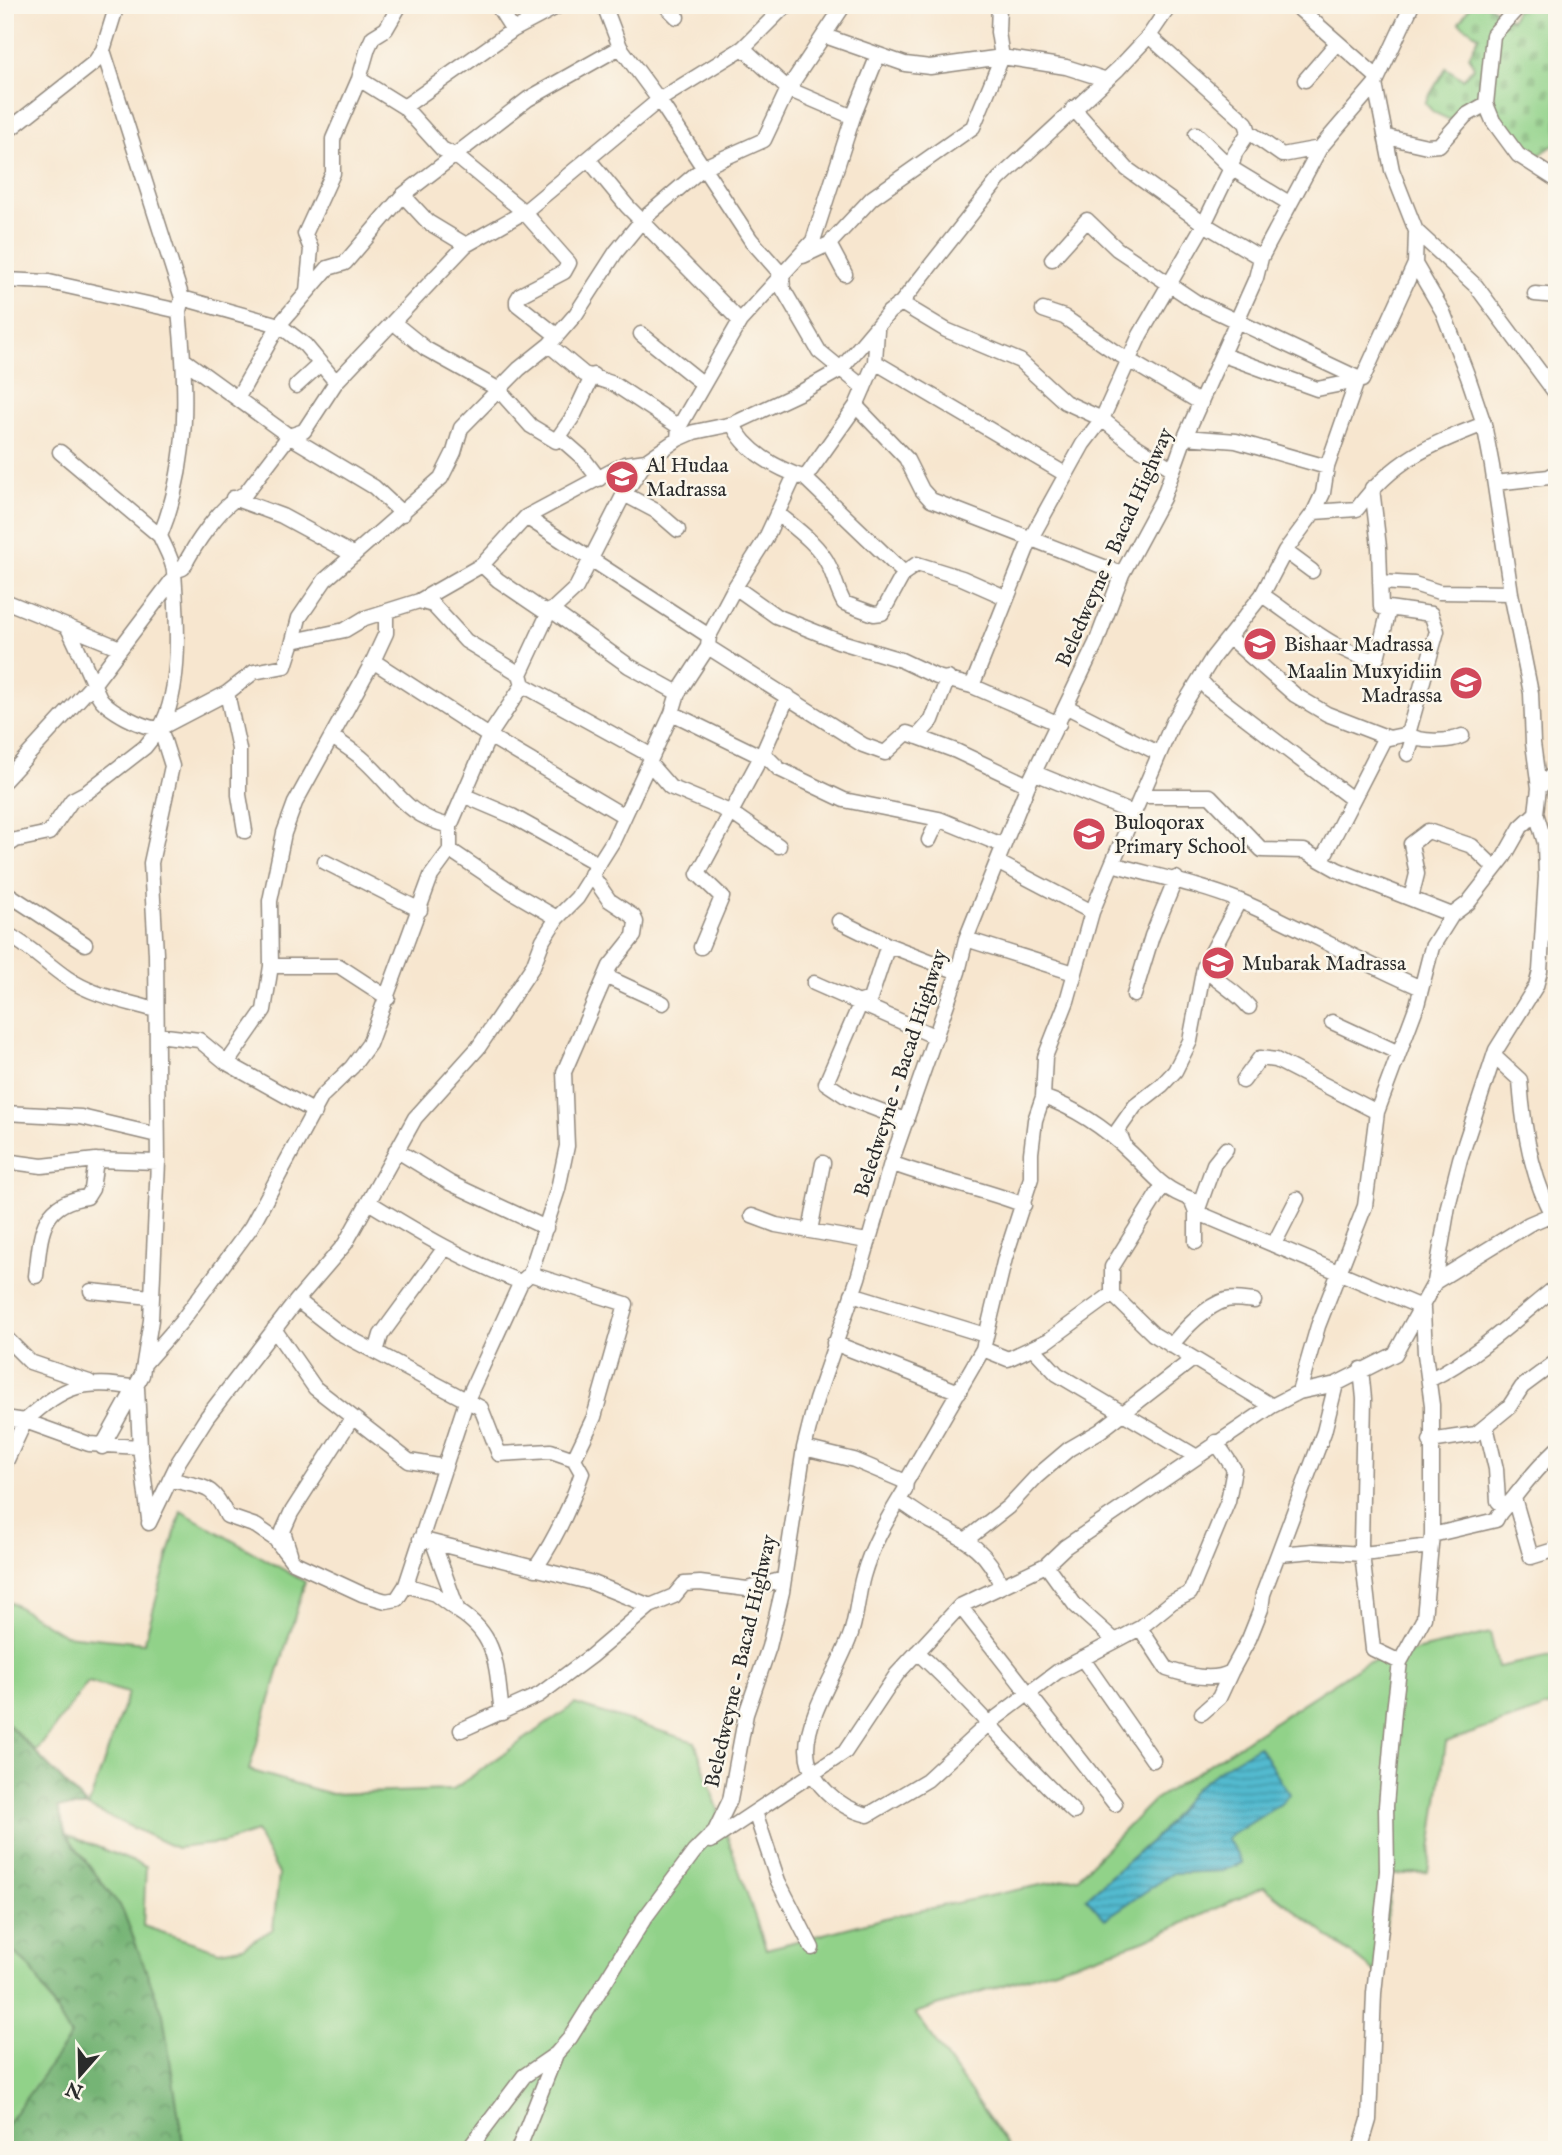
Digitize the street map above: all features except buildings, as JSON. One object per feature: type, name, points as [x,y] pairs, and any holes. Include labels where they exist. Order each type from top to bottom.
[{"type":"street","points":[[5,133],[95,62],[103,50],[117,5]]},
{"type":"street","points":[[307,291],[311,249],[305,234],[333,173],[333,139],[340,117],[359,79],[373,37],[386,29],[400,5]]},
{"type":"street","points":[[497,5],[513,30]]},
{"type":"street","points":[[404,107],[513,30],[560,5]]},
{"type":"street","points":[[665,5],[677,17]]},
{"type":"street","points":[[5,780],[94,682],[173,575],[183,568],[190,554],[233,498],[244,494],[289,436],[304,431],[336,382],[466,245],[524,212],[659,100],[743,48],[781,9],[790,5]]},
{"type":"street","points":[[67,626],[100,699],[130,720],[153,729],[160,728],[227,693],[254,672],[285,666],[299,618],[325,580],[441,478],[454,452],[461,428],[576,314],[616,252],[643,219],[704,167],[764,140],[789,89],[844,5]]},
{"type":"street","points":[[801,257],[830,244],[872,198],[974,127],[1002,57],[998,32],[999,5]]},
{"type":"street","name":"Beledweyne - Bacad Highway","points":[[468,2150],[524,2076],[556,2054],[584,2016],[624,1948],[694,1852],[715,1831],[730,1800],[746,1714],[769,1647],[784,1579],[804,1448],[891,1163],[958,972],[966,939],[1002,845],[1096,643],[1122,574],[1163,498],[1185,437],[1223,355],[1261,258],[1320,148],[1376,80],[1412,5]]},
{"type":"street","points":[[1520,5],[1493,34],[1486,104],[1493,121],[1518,155],[1557,180]]},
{"type":"street","points":[[606,6],[620,47],[659,100],[751,240],[782,275],[783,289],[819,351],[864,388]]},
{"type":"street","points":[[1216,1442],[1234,1469],[1228,1500],[1207,1558],[1190,1593],[1172,1602],[1140,1628],[1114,1639],[1057,1672],[988,1724],[928,1780],[868,1815],[852,1812],[839,1803],[812,1775],[807,1749],[812,1727],[851,1635],[863,1576],[878,1533],[899,1501],[906,1482],[959,1392],[984,1342],[1005,1258],[1031,1178],[1035,1120],[1042,1097],[1045,1057],[1067,1001],[1092,912],[1133,813],[1143,796],[1158,753],[1213,657],[1262,595],[1285,551],[1314,512],[1324,493],[1327,467],[1360,381],[1415,264],[1416,231],[1392,170],[1376,80],[1336,44],[1302,7]]},
{"type":"street","points":[[359,79],[404,107],[442,149],[456,156],[524,212],[569,263],[564,272],[520,295],[517,304],[584,374],[614,384],[679,433],[694,432],[733,424],[801,393],[840,370],[877,330],[889,312],[901,303],[999,178],[1149,36],[1164,8]]},
{"type":"street","points":[[825,36],[905,64],[930,67],[1002,57],[1066,67],[1104,79]]},
{"type":"street","points":[[1149,36],[1246,123],[1249,132],[1282,155],[1320,148]]},
{"type":"street","points":[[1305,80],[1336,44]]},
{"type":"street","points":[[238,397],[279,325],[328,268],[345,262],[403,195],[528,99],[620,47]]},
{"type":"street","points":[[743,48],[789,89],[853,117]]},
{"type":"street","points":[[103,50],[180,305],[186,402],[182,456],[172,507],[160,536]]},
{"type":"street","points":[[145,1363],[181,1322],[251,1227],[322,1096],[352,1067],[369,1044],[431,876],[450,850],[450,825],[489,736],[521,679],[550,612],[576,588],[624,494],[646,461],[679,433],[702,383],[740,321],[813,241],[853,117],[878,55]]},
{"type":"street","points":[[1387,137],[1439,145],[1465,116],[1486,104]]},
{"type":"street","points":[[1073,108],[1127,169],[1204,224],[1261,258]]},
{"type":"street","points":[[972,686],[1005,597],[1031,538],[1065,474],[1102,419],[1140,335],[1204,224],[1231,168],[1235,153],[1249,132]]},
{"type":"street","points":[[1196,134],[1231,168],[1289,203]]},
{"type":"street","points":[[589,159],[627,206],[643,219],[740,321]]},
{"type":"street","points":[[403,195],[428,222],[466,245]]},
{"type":"street","points":[[1052,259],[1087,220],[1116,249],[1170,285],[1236,322],[1299,348],[1360,381]]},
{"type":"street","points":[[1416,231],[1476,286],[1557,395]]},
{"type":"street","points":[[830,244],[845,274]]},
{"type":"street","points":[[694,1852],[845,1752],[897,1674],[960,1606],[1046,1565],[1065,1547],[1272,1406],[1299,1392],[1336,1384],[1395,1354],[1436,1282],[1448,1206],[1485,1080],[1496,1058],[1496,1050],[1536,986],[1551,880],[1545,843],[1536,813],[1539,788],[1533,743],[1531,693],[1511,593],[1484,424],[1443,312],[1415,264]]},
{"type":"street","points":[[5,280],[48,282],[279,325],[305,345],[336,382]]},
{"type":"street","points":[[1535,294],[1557,296]]},
{"type":"street","points":[[901,303],[946,330],[1020,360],[1065,402],[1102,419],[1134,445],[1174,468]]},
{"type":"street","points":[[1043,310],[1064,317],[1130,361],[1201,403]]},
{"type":"street","points":[[394,323],[426,349],[498,389],[531,426],[556,441],[574,415],[593,375]]},
{"type":"street","points":[[137,1388],[140,1447],[149,1522],[170,1479],[207,1417],[297,1300],[345,1244],[415,1118],[478,1048],[533,966],[543,940],[557,918],[577,898],[595,869],[624,816],[672,713],[678,692],[708,641],[734,587],[765,540],[777,513],[800,477],[856,406],[875,362],[877,330]]},
{"type":"street","points":[[641,334],[702,383]]},
{"type":"street","points":[[1223,355],[1317,389],[1360,381]]},
{"type":"street","points":[[184,360],[289,436],[374,487],[403,514]]},
{"type":"street","points":[[875,362],[1065,474]]},
{"type":"street","points":[[296,386],[320,364]]},
{"type":"street","points":[[856,406],[906,458],[922,490],[931,500],[1122,574]]},
{"type":"street","points":[[733,424],[746,445],[800,477],[904,573]]},
{"type":"street","points":[[1314,512],[1357,509],[1372,488],[1399,463],[1420,450],[1484,424]]},
{"type":"street","points":[[559,437],[583,458],[599,479]]},
{"type":"street","points":[[1185,437],[1236,442],[1327,467]]},
{"type":"street","points":[[5,847],[16,841],[49,833],[72,800],[88,792],[145,747],[171,710],[176,643],[173,575],[160,536],[60,452]]},
{"type":"street","points":[[293,641],[345,630],[365,618],[419,601],[482,565],[526,517],[625,464],[646,461]]},
{"type":"street","points":[[1495,483],[1549,477],[1557,472]]},
{"type":"street","points":[[1372,488],[1381,607],[1431,614],[1437,631],[1410,736],[1408,754]]},
{"type":"street","points":[[624,494],[656,511],[678,530]]},
{"type":"street","points":[[233,498],[282,516],[354,555]]},
{"type":"street","points":[[777,513],[807,538],[829,565],[832,579],[844,603],[874,614],[882,613],[904,573],[917,564],[962,578],[1005,597]]},
{"type":"street","points":[[526,517],[863,745],[885,753],[907,733],[1133,813]]},
{"type":"street","points":[[1285,551],[1312,570]]},
{"type":"street","points":[[482,565],[498,580],[629,666],[678,692]]},
{"type":"street","points":[[1380,582],[1414,584],[1439,592],[1511,593]]},
{"type":"street","points":[[734,587],[776,616],[838,642],[901,660],[937,677],[972,686],[1059,724]]},
{"type":"street","points":[[1262,595],[1343,649],[1369,660],[1377,658],[1381,650],[1389,610]]},
{"type":"street","points":[[5,601],[120,648]]},
{"type":"street","points":[[419,601],[433,605],[466,641],[521,679],[650,760],[670,787],[730,812],[779,846]]},
{"type":"street","points":[[227,1063],[264,1010],[271,966],[270,901],[278,853],[295,803],[373,661],[386,633],[386,613]]},
{"type":"street","points":[[1230,638],[1295,695],[1327,714],[1385,737],[1410,736],[1445,740],[1462,736]]},
{"type":"street","points":[[373,661],[489,736],[624,816]]},
{"type":"street","points":[[917,737],[932,720],[948,678]]},
{"type":"street","points":[[1200,680],[1209,690],[1352,799]]},
{"type":"street","points":[[227,693],[239,750],[239,795],[245,831]]},
{"type":"street","points":[[701,947],[722,897],[698,874],[762,755],[788,696]]},
{"type":"street","points":[[1067,707],[1158,753]]},
{"type":"street","points":[[672,713],[762,755],[779,769],[844,800],[939,819],[1002,845]]},
{"type":"street","points":[[102,1447],[137,1388],[145,1363],[151,1297],[158,1162],[151,863],[172,766],[160,728]]},
{"type":"street","points":[[333,737],[365,761],[410,809],[430,821],[450,825]]},
{"type":"street","points":[[1322,860],[1352,799],[1364,783],[1385,737]]},
{"type":"street","points":[[1539,788],[1557,769]]},
{"type":"street","points":[[170,1479],[206,1486],[216,1493],[226,1516],[256,1526],[275,1539],[293,1562],[362,1594],[386,1601],[397,1599],[406,1585],[466,1402],[526,1278],[547,1227],[567,1146],[565,1072],[610,966],[634,936],[636,922],[633,916],[609,900],[595,869],[512,816],[465,796]]},
{"type":"street","points":[[1143,796],[1210,796],[1262,850],[1291,849],[1452,915]]},
{"type":"street","points":[[1299,1392],[1318,1326],[1342,1272],[1366,1206],[1377,1112],[1417,1005],[1419,987],[1432,947],[1452,915],[1468,903],[1495,868],[1521,827],[1536,813]]},
{"type":"street","points":[[929,840],[939,819]]},
{"type":"street","points":[[1411,898],[1417,874],[1411,844],[1428,831],[1472,846],[1495,868]]},
{"type":"street","points":[[450,850],[514,894],[557,918]]},
{"type":"street","points":[[325,862],[420,910]]},
{"type":"street","points":[[997,862],[1092,912]]},
{"type":"street","points":[[1112,864],[1176,878],[1239,901],[1360,962],[1419,987]]},
{"type":"street","points":[[1134,995],[1152,936],[1176,878]]},
{"type":"street","points":[[5,892],[85,944]]},
{"type":"street","points":[[1125,1147],[1118,1130],[1135,1106],[1175,1071],[1190,1041],[1204,967],[1239,901]]},
{"type":"street","points":[[839,921],[888,945],[958,972]]},
{"type":"street","points":[[5,933],[29,945],[66,978],[91,992],[155,1010]]},
{"type":"street","points":[[966,939],[1074,973]]},
{"type":"street","points":[[888,945],[870,999],[861,1002],[826,1083],[850,1099],[907,1121]]},
{"type":"street","points":[[271,966],[339,966],[388,998]]},
{"type":"street","points":[[1204,967],[1213,978],[1236,991],[1249,1007]]},
{"type":"street","points":[[607,978],[663,1003]]},
{"type":"street","points":[[814,983],[936,1037]]},
{"type":"street","points":[[1332,1022],[1399,1053]]},
{"type":"street","points":[[157,1034],[199,1040],[227,1063],[315,1112]]},
{"type":"street","points":[[1243,1081],[1260,1058],[1276,1060],[1377,1112]]},
{"type":"street","points":[[1436,1282],[1555,1217],[1522,1117],[1520,1080],[1496,1058]]},
{"type":"street","points":[[1042,1097],[1070,1107],[1125,1147],[1162,1187],[1191,1199],[1196,1212],[1423,1308]]},
{"type":"street","points":[[5,1113],[81,1117],[157,1135]]},
{"type":"street","points":[[1196,1242],[1196,1212],[1214,1164],[1226,1149]]},
{"type":"street","points":[[396,1150],[450,1183],[547,1227]]},
{"type":"street","points":[[5,1161],[41,1166],[96,1160],[158,1162]]},
{"type":"street","points":[[36,1276],[44,1225],[56,1206],[66,1200],[87,1197],[92,1189],[96,1160]]},
{"type":"street","points":[[810,1231],[823,1163]]},
{"type":"street","points":[[891,1163],[928,1178],[986,1190],[1024,1205]]},
{"type":"street","points":[[1162,1187],[1112,1267],[1112,1294],[1135,1320],[1171,1346],[1272,1406]]},
{"type":"street","points":[[1274,1244],[1297,1199]]},
{"type":"street","points":[[370,1203],[444,1249],[526,1278],[626,1304],[594,1417],[574,1459]]},
{"type":"street","points":[[752,1216],[810,1231],[867,1241]]},
{"type":"street","points":[[376,1352],[381,1335],[444,1249]]},
{"type":"street","points":[[1431,1380],[1467,1361],[1482,1345],[1557,1286]]},
{"type":"street","points":[[91,1291],[151,1297]]},
{"type":"street","points":[[852,1294],[984,1342],[1008,1359],[1034,1349],[1112,1294]]},
{"type":"street","points":[[297,1300],[338,1332],[481,1408],[499,1454],[551,1451],[574,1459],[582,1473],[574,1496],[559,1535],[535,1569]]},
{"type":"street","points":[[1171,1346],[1181,1332],[1215,1305],[1228,1300],[1254,1301]]},
{"type":"street","points":[[1360,2150],[1368,2120],[1374,1993],[1387,1871],[1386,1806],[1401,1662],[1424,1618],[1432,1541],[1431,1380],[1425,1354],[1423,1308]]},
{"type":"street","points":[[274,1329],[314,1388],[409,1461],[445,1467]]},
{"type":"street","points":[[5,1337],[11,1346],[30,1362],[89,1382],[137,1388]]},
{"type":"street","points":[[834,1343],[959,1392]]},
{"type":"street","points":[[1034,1349],[1057,1374],[1197,1457]]},
{"type":"street","points":[[967,1539],[1008,1507],[1036,1477],[1069,1449],[1100,1431],[1194,1359]]},
{"type":"street","points":[[1430,1441],[1476,1434],[1509,1407],[1522,1387],[1557,1360]]},
{"type":"street","points":[[1361,1369],[1363,1554],[1373,1649],[1401,1662]]},
{"type":"street","points":[[5,1464],[25,1421],[44,1404],[89,1382]]},
{"type":"street","points":[[1202,1713],[1219,1698],[1249,1640],[1324,1432],[1336,1384]]},
{"type":"street","points":[[5,1418],[25,1421],[102,1447],[140,1447]]},
{"type":"street","points":[[293,1562],[283,1531],[290,1513],[352,1418]]},
{"type":"street","points":[[1486,1426],[1496,1469],[1498,1501],[1509,1502]]},
{"type":"street","points":[[804,1448],[854,1460],[906,1482]]},
{"type":"street","points":[[1280,1554],[1314,1551],[1363,1554],[1432,1541],[1496,1520],[1527,1479],[1554,1458]]},
{"type":"street","points":[[899,1501],[933,1523],[967,1539],[985,1554],[1001,1586]]},
{"type":"street","points":[[1509,1502],[1531,1557],[1557,1549]]},
{"type":"street","points":[[420,1539],[434,1545],[593,1583],[650,1606]]},
{"type":"street","points":[[434,1545],[458,1611]]},
{"type":"street","points":[[1046,1565],[1075,1605],[1114,1639]]},
{"type":"street","points":[[461,1731],[502,1713],[549,1687],[650,1606],[674,1596],[684,1584],[701,1583],[747,1589],[784,1579]]},
{"type":"street","points":[[406,1585],[435,1594],[477,1622],[485,1633],[495,1664],[502,1713]]},
{"type":"street","points":[[960,1606],[1115,1804]]},
{"type":"street","points":[[1140,1628],[1167,1670],[1187,1675],[1222,1677],[1231,1672]]},
{"type":"street","points":[[917,1652],[959,1690],[1033,1775],[1074,1812]]},
{"type":"street","points":[[1082,1658],[1153,1760]]},
{"type":"street","points":[[755,1812],[778,1881],[812,1948]]},
{"type":"street","points":[[518,2150],[556,2054]]},
{"type":"green space","points":[[1471,5],[1488,5],[1511,20],[1519,5],[1557,5],[1557,143],[1529,162],[1492,114],[1470,110],[1450,120],[1433,112],[1425,103],[1446,68],[1463,79],[1474,67],[1469,56],[1479,36],[1459,23]]},
{"type":"green space","points":[[181,1511],[305,1582],[249,1770],[331,1794],[452,1790],[575,1704],[695,1742],[766,1949],[885,1918],[1078,1877],[1154,1800],[1365,1663],[1490,1633],[1498,1667],[1557,1655],[1557,1704],[1446,1742],[1428,1872],[1392,1875],[1380,1976],[1264,1887],[1144,1941],[915,2013],[1011,2150],[184,2150],[162,2014],[123,1911],[66,1834],[146,1867],[143,1926],[219,1951],[243,1947],[273,1929],[279,1874],[256,1832],[223,1843],[176,1848],[88,1807],[128,1693],[88,1682],[36,1752],[5,1721],[5,1599],[65,1635],[144,1643]],"holes":[[[1194,1789],[1241,1863],[1222,1871],[1173,1873],[1086,1898],[1161,1832]]]},
{"type":"green space","points":[[5,1721],[88,1807],[58,1807],[66,1834],[123,1911],[163,2014],[184,2150],[5,2150],[5,2127],[71,2036],[31,1968],[5,1944]]},
{"type":"green space","points":[[5,1944],[31,1968],[71,2037],[5,2127]]},
{"type":"water","points":[[1259,1746],[1289,1794],[1282,1803],[1227,1838],[1242,1863],[1222,1871],[1173,1873],[1105,1919],[1086,1898],[1161,1832],[1194,1789],[1226,1765]]},
{"type":"place","name":"Al Hudaa Madrassa","points":[[622,477]]},
{"type":"place","name":"Bishaar Madrassa","points":[[1260,644]]},
{"type":"place","name":"Maalin Muxyidiin Madrassa","points":[[1466,683]]},
{"type":"place","name":"Buloqorax Primary School","points":[[1089,834]]},
{"type":"place","name":"Mubarak Madrassa","points":[[1218,963]]}]
